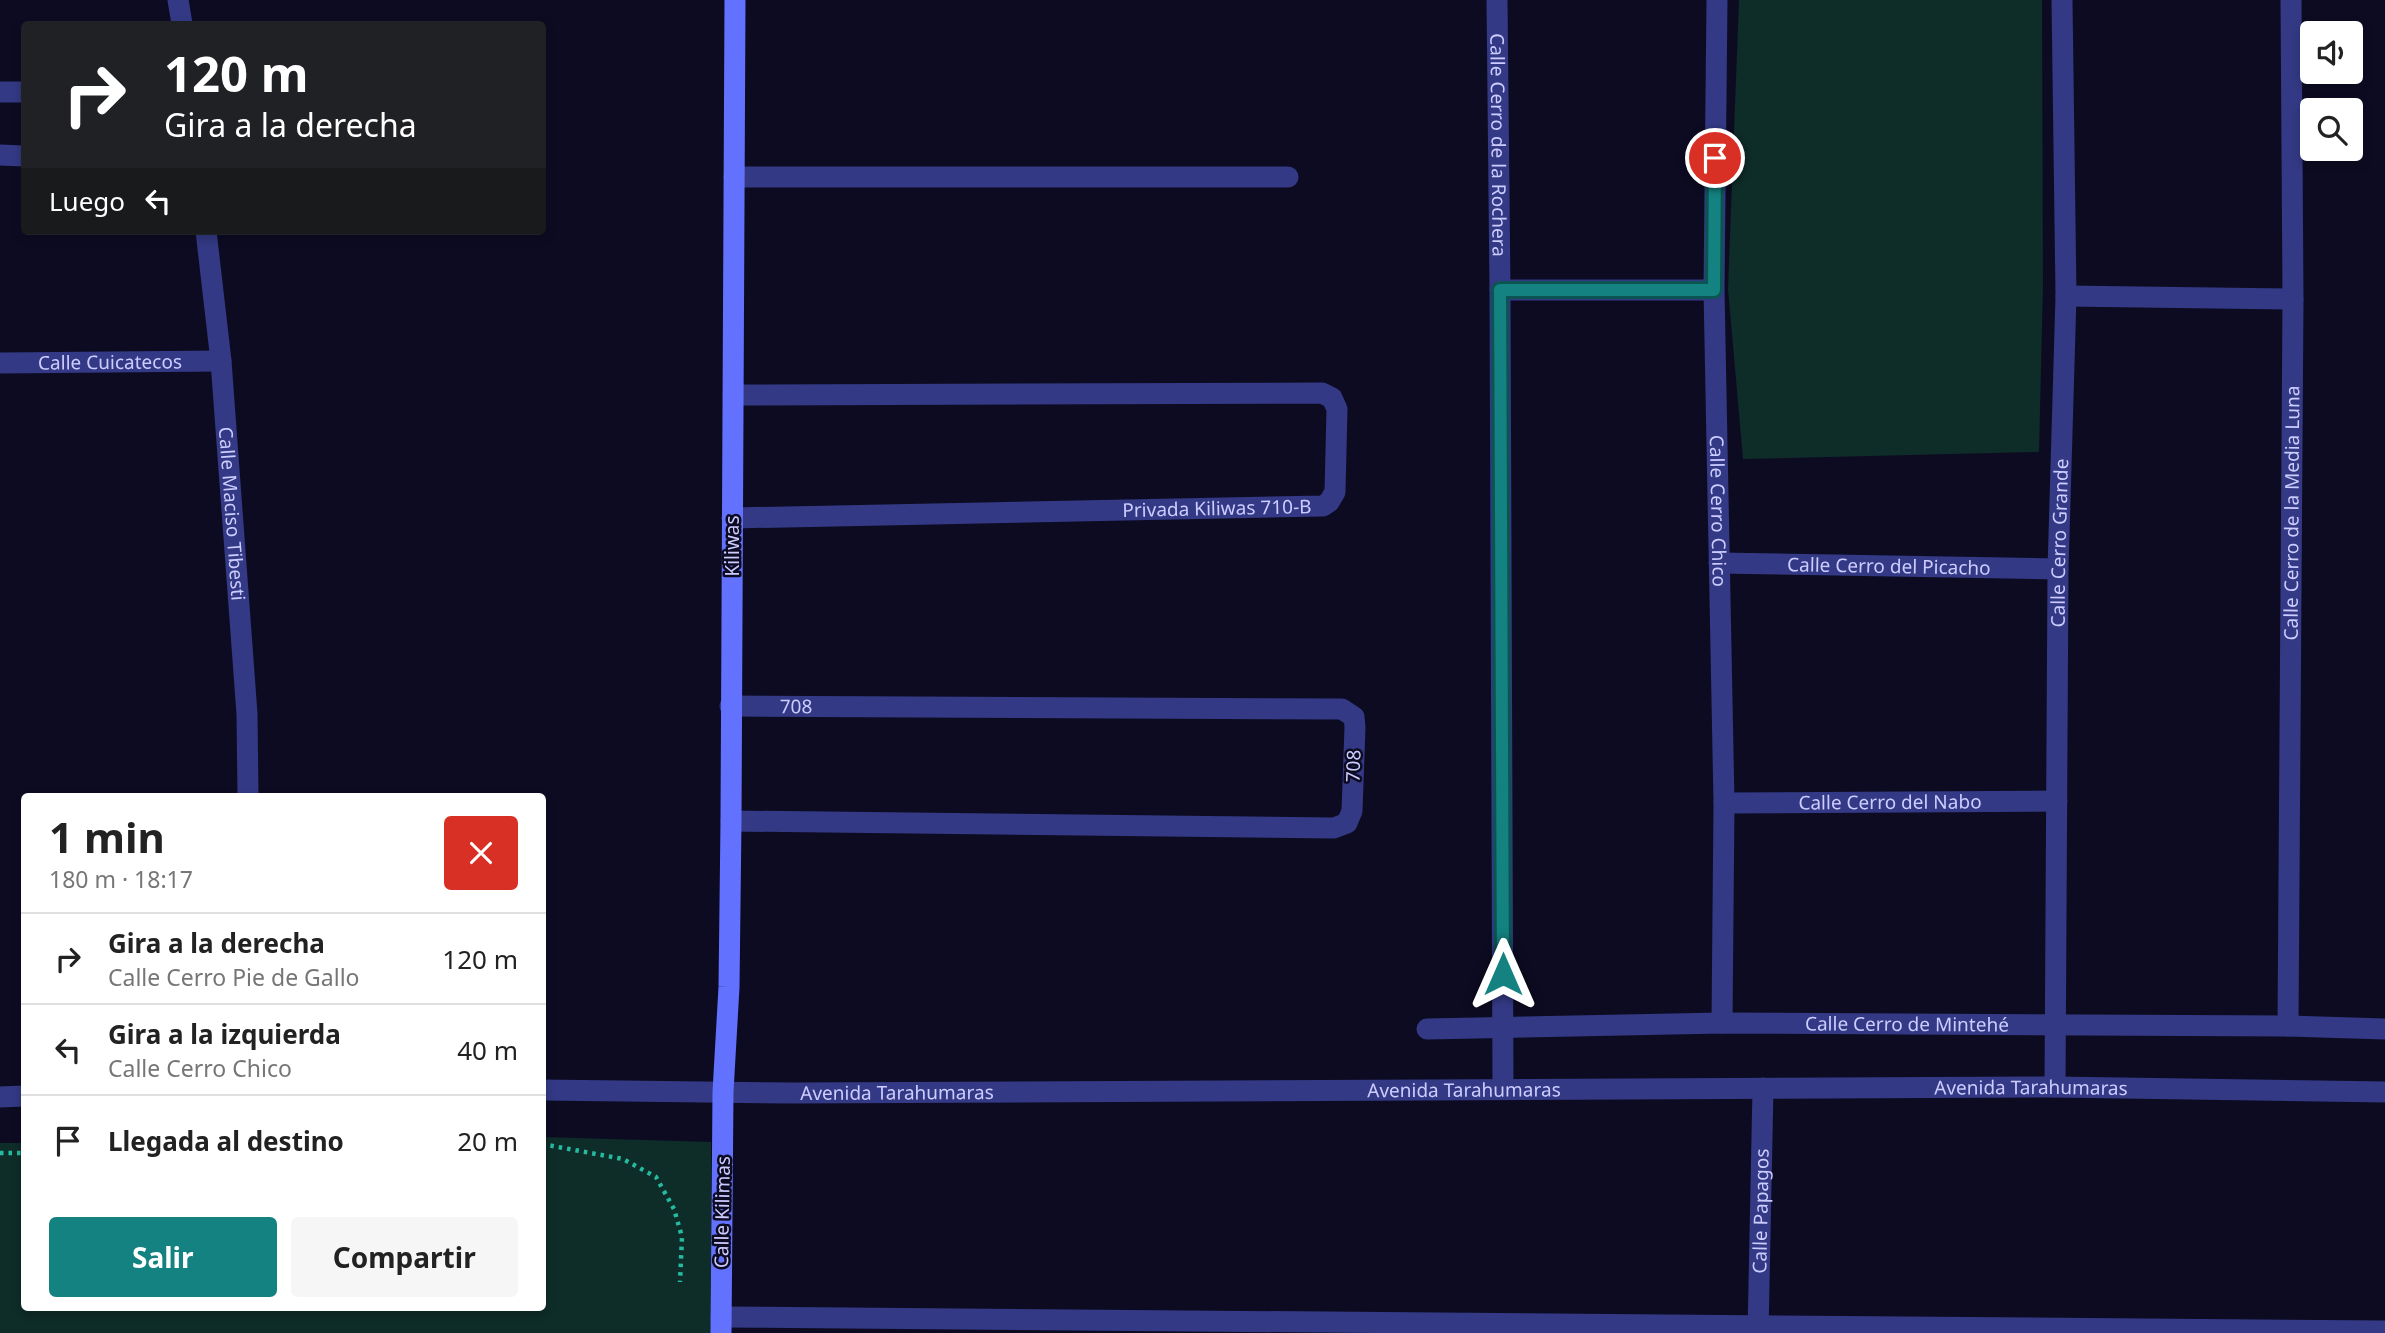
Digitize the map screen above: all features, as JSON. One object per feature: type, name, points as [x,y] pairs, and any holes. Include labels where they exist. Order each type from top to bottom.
[{"type":"street","points":[[178,0],[182,21]]},
{"type":"street","name":"Kiliwas","points":[[723,1092],[729,987],[732,821],[730,706],[735,0]]},
{"type":"street","name":"Calle Cerro de la Rochera","points":[[1497,0],[1503,1089]]},
{"type":"street","name":"Calle Cerro Chico","points":[[1717,0],[1714,290],[1724,803],[1722,1024]]},
{"type":"street","name":"Calle Cerro Grande","points":[[2055,1087],[2058,569],[2066,296],[2062,0]]},
{"type":"street","name":"Calle Cerro de la Media Luna","points":[[2288,1026],[2293,299],[2291,0]]},
{"type":"street","points":[[0,92],[21,92]]},
{"type":"street","points":[[0,155],[21,156]]},
{"type":"street","points":[[734,177],[1288,177]]},
{"type":"street","name":"Calle Maciso Tibesti","points":[[206,235],[221,361],[247,714],[248,793]]},
{"type":"street","points":[[1500,290],[1714,290]]},
{"type":"street","points":[[2066,296],[2293,299]]},
{"type":"street","name":"Calle Cuicatecos","points":[[0,363],[221,361]]},
{"type":"street","name":"Privada Kiliwas 710-B","points":[[732,518],[1323,506],[1335,492],[1336,409],[1332,398],[1322,393],[733,395]]},
{"type":"street","name":"Calle Cerro del Picacho","points":[[1719,564],[2058,569]]},
{"type":"street","name":"708","points":[[730,706],[1342,709],[1354,717],[1355,727],[1352,811],[1347,823],[1334,828],[732,821]]},
{"type":"street","name":"Calle Cerro del Nabo","points":[[1724,803],[2057,801]]},
{"type":"street","name":"Calle Cerro de Mintehé","points":[[1427,1029],[1722,1024],[2057,1024],[2385,1029]]},
{"type":"street","name":"Avenida Tarahumaras","points":[[546,1090],[723,1092],[2055,1087],[2385,1091]]},
{"type":"street","name":"Calle Papagos","points":[[1758,1329],[1763,1088]]},
{"type":"street","name":"Calle Kilimas","points":[[721,1325],[723,1092]]},
{"type":"street","points":[[0,1097],[21,1096]]},
{"type":"street","points":[[721,1325],[2385,1331]]},
{"type":"path","points":[[546,1145],[623,1159],[656,1177],[674,1209],[682,1237],[680,1282]]},
{"type":"path","points":[[0,1153],[21,1153]]},
{"type":"green space","points":[[1739,0],[2042,0],[2043,285],[2039,452],[1743,459],[1728,289]]},
{"type":"green space","points":[[546,1137],[711,1142],[712,1333],[0,1333],[0,1143],[21,1143],[21,1311],[546,1311]]},
{"type":"route","points":[[1503,974],[1500,290],[1714,290],[1715,158]]}]
